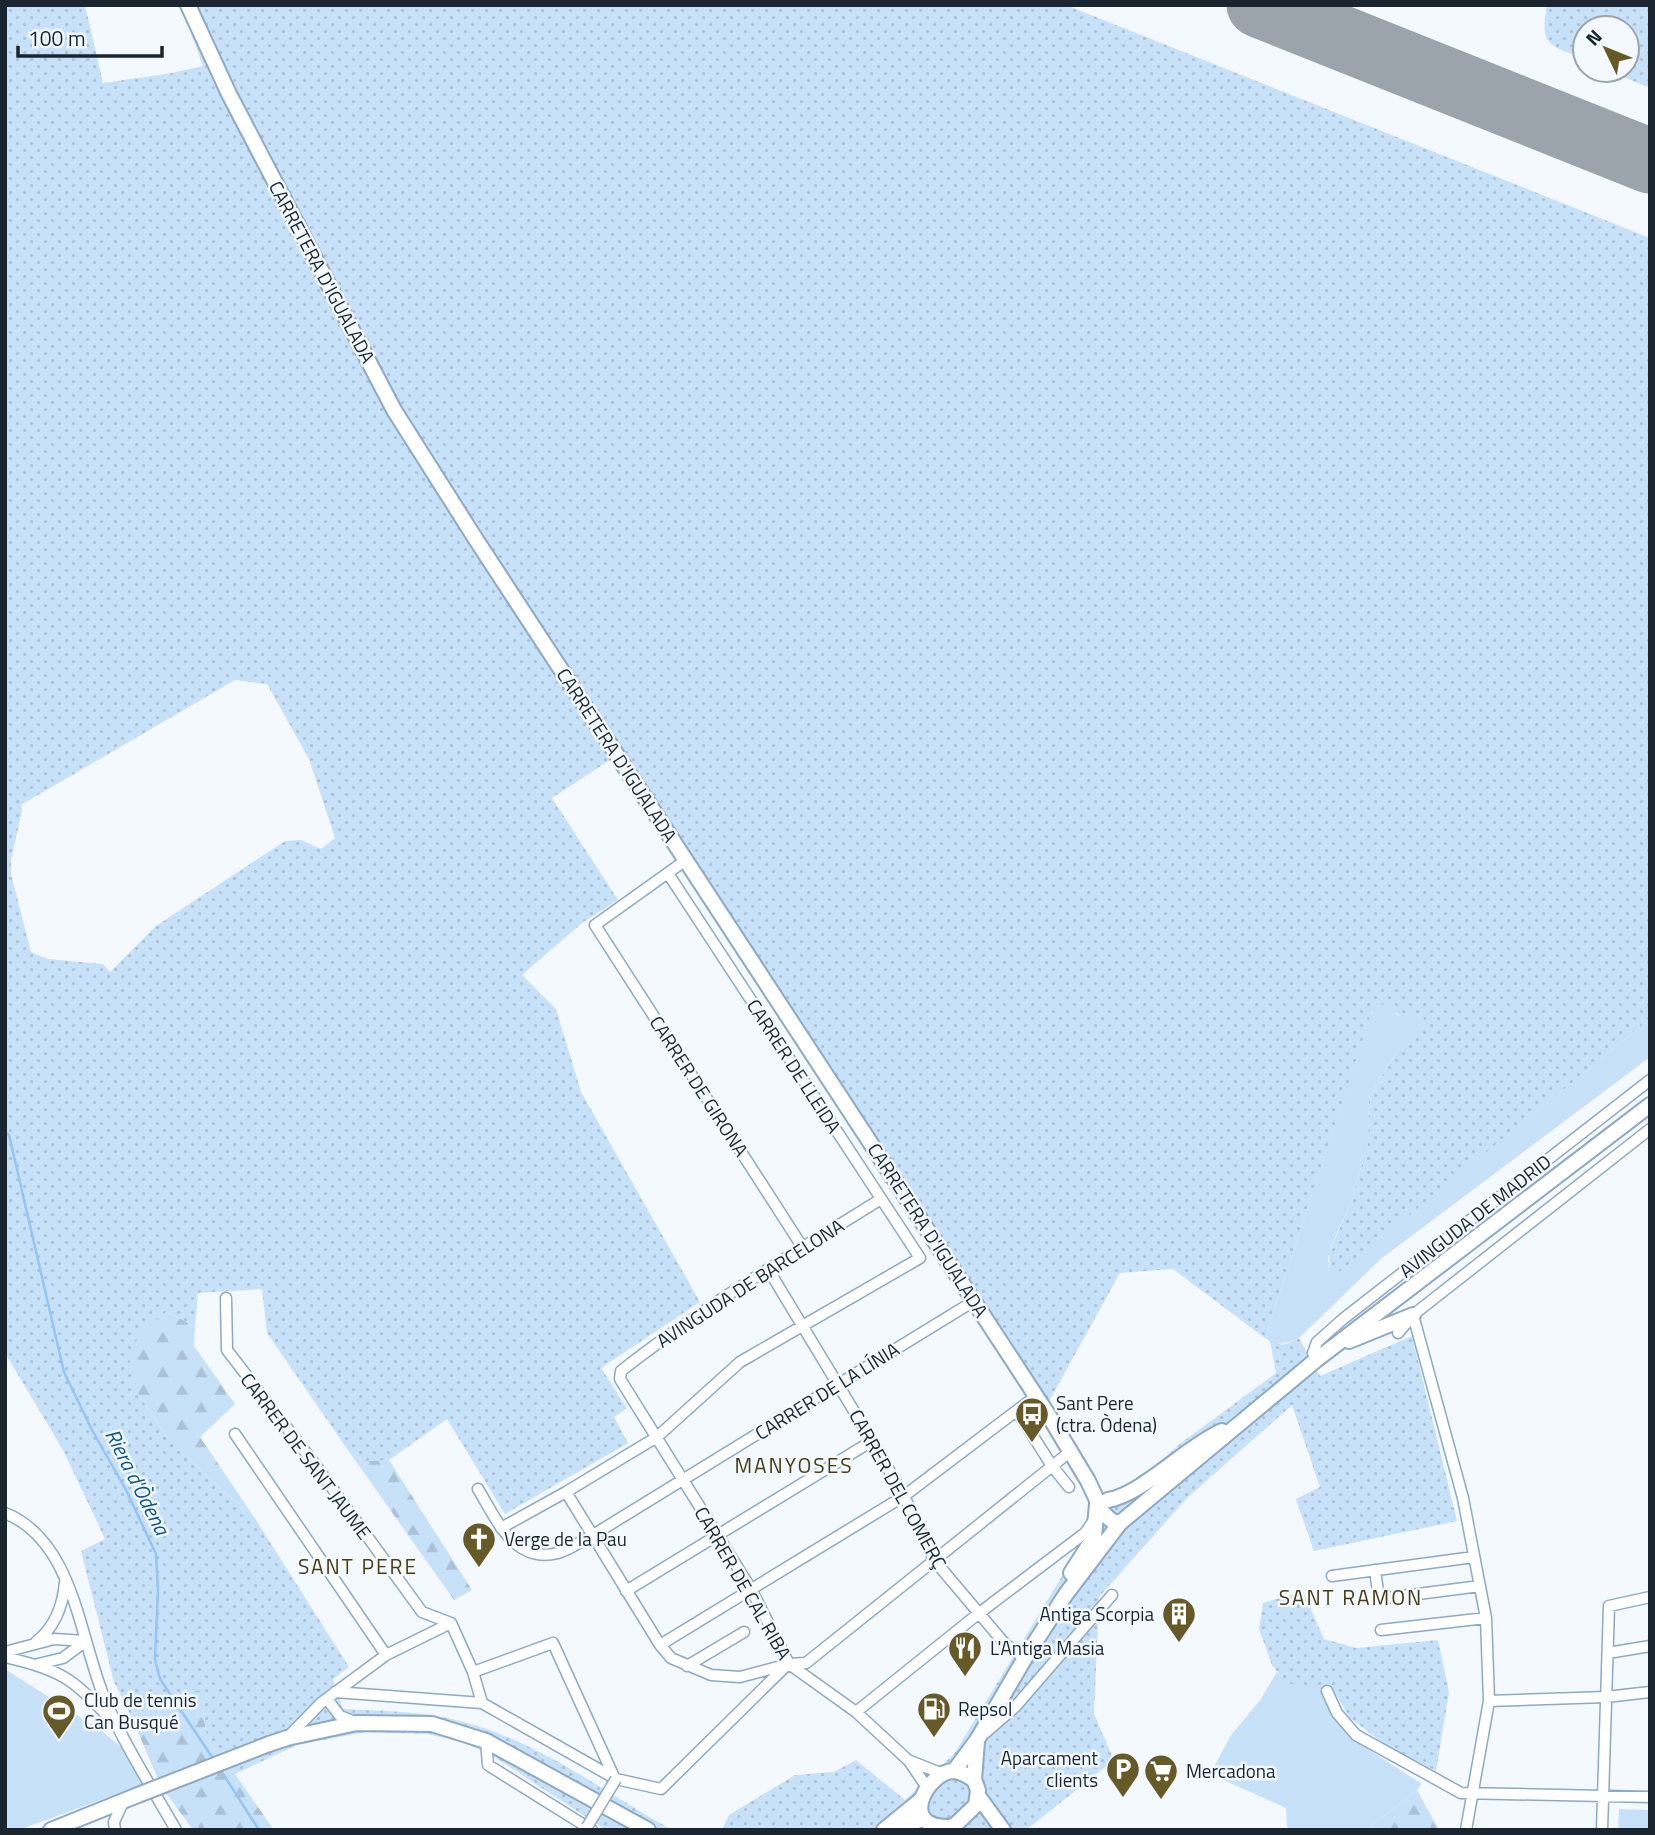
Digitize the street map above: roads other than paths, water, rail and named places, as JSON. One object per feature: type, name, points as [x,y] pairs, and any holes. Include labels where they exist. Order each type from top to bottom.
[{"type":"street","name":"CARRETERA D'IGUALADA","points":[[188,5],[229,94],[394,410],[1036,1396],[1071,1451],[1100,1508],[1117,1513],[1120,1523]]},
{"type":"street","points":[[669,875],[686,860]]},
{"type":"street","name":"CARRER DE GIRONA","points":[[669,875],[595,925],[803,1248]]},
{"type":"street","name":"CARRER DE LLEIDA","points":[[669,875],[920,1258],[803,1326]]},
{"type":"street","name":"AVINGUDA DE MADRID","points":[[1315,1360],[1313,1353],[1317,1342],[1343,1319],[1650,1080]]},
{"type":"street","name":"AVINGUDA DE MADRID","points":[[1066,1594],[1120,1523],[1236,1425],[1315,1360],[1650,1105]]},
{"type":"street","name":"AVINGUDA DE MADRID","points":[[1398,1333],[1413,1315],[1650,1129]]},
{"type":"street","name":"AVINGUDA DE BARCELONA","points":[[621,1371],[768,1269],[881,1199]]},
{"type":"street","name":"CARRER DEL COMERÇ","points":[[768,1269],[904,1496],[934,1560],[978,1615],[1019,1654]]},
{"type":"street","name":"CARRER DE SANT JAUME","points":[[226,1298],[227,1350],[314,1463],[422,1612],[451,1623]]},
{"type":"street","name":"CARRER DE LA LÍNIA","points":[[478,1489],[511,1542],[525,1551],[541,1555],[559,1552],[593,1535],[974,1301]]},
{"type":"street","points":[[1332,1348],[1413,1315],[1463,1498],[1486,1618],[1489,1701],[1466,1830]]},
{"type":"street","points":[[501,1528],[657,1437],[740,1362],[803,1326]]},
{"type":"street","name":"CARRER DE CAL RIBA","points":[[621,1371],[620,1379],[751,1590],[789,1664],[856,1713],[909,1760],[925,1793]]},
{"type":"street","points":[[660,1644],[904,1496],[1036,1396]]},
{"type":"street","points":[[1017,1410],[1052,1466],[1069,1487]]},
{"type":"street","points":[[856,1713],[1085,1534],[1100,1508],[1131,1491],[1203,1439],[1236,1425]]},
{"type":"street","points":[[234,1434],[386,1655]]},
{"type":"street","points":[[626,1591],[717,1533],[872,1441]]},
{"type":"street","points":[[566,1492],[626,1591],[671,1658],[712,1675],[740,1677],[789,1664],[806,1663],[1071,1451]]},
{"type":"street","points":[[1003,1830],[979,1797],[974,1780],[977,1740],[1019,1654],[1066,1594],[1072,1572],[1094,1536],[1100,1508]]},
{"type":"street","points":[[5,1513],[32,1530],[61,1565],[103,1695],[118,1728],[176,1830]]},
{"type":"street","points":[[1332,1576],[1474,1557]]},
{"type":"street","points":[[1375,1570],[1378,1599],[1480,1586]]},
{"type":"street","points":[[33,1645],[44,1636],[62,1605],[66,1580]]},
{"type":"street","points":[[884,1830],[949,1773],[977,1740],[1016,1706],[1112,1595]]},
{"type":"street","points":[[1602,1830],[1609,1606],[1650,1597]]},
{"type":"street","points":[[1381,1630],[1486,1618]]},
{"type":"street","points":[[287,1738],[331,1695],[386,1655],[451,1623],[473,1672],[482,1703]]},
{"type":"street","points":[[687,1666],[744,1632]]},
{"type":"street","points":[[5,1654],[54,1639],[86,1641]]},
{"type":"street","points":[[37,1664],[63,1658],[86,1641]]},
{"type":"street","points":[[473,1672],[553,1643],[615,1779]]},
{"type":"street","points":[[1608,1653],[1650,1646]]},
{"type":"street","points":[[5,1654],[64,1676],[79,1687],[118,1728]]},
{"type":"street","points":[[331,1695],[482,1703],[615,1779],[662,1788],[789,1664]]},
{"type":"street","points":[[1327,1691],[1337,1713],[1356,1735],[1461,1793],[1650,1797]]},
{"type":"street","points":[[1489,1701],[1650,1692]]},
{"type":"street","points":[[331,1695],[340,1716],[357,1723]]},
{"type":"street","points":[[51,1830],[269,1744],[357,1723],[432,1724],[486,1741],[648,1830]]},
{"type":"street","points":[[486,1741],[488,1765],[590,1828],[615,1779]]},
{"type":"street","name":"CARRER DE CAL RIBA","points":[[909,1760],[949,1773]]},
{"type":"street","points":[[949,1773],[964,1774],[974,1780]]},
{"type":"street","points":[[925,1793],[920,1808],[936,1826]]},
{"type":"street","points":[[936,1826],[969,1814],[979,1797]]},
{"type":"street","points":[[115,1830],[114,1822],[131,1798]]},
{"type":"street","points":[[890,1830],[936,1826],[971,1830]]},
{"type":"waterway","name":"Riera d'Òdena","points":[[5,1132],[9,1135],[64,1372],[156,1554],[158,1590],[155,1659],[160,1679],[214,1760]]},
{"type":"waterway","name":"Riera d'Òdena","points":[[220,1769],[259,1830]]},
{"type":"place","name":"Sant Pere (ctra. Òdena)","points":[[1032,1444]]},
{"type":"place","name":"Verge de la Pau","points":[[479,1569]]},
{"type":"place","name":"Antiga Scorpia","points":[[1179,1644]]},
{"type":"place","name":"L'Antiga Masia","points":[[965,1678]]},
{"type":"place","name":"Repsol","points":[[934,1739]]},
{"type":"place","name":"Club de tennis Can Busqué","points":[[59,1741]]},
{"type":"place","name":"Aparcament clients","points":[[1123,1799]]},
{"type":"place","name":"Mercadona","points":[[1161,1801]]},
{"type":"district","name":"MANYOSES","points":[[794,1466]]},
{"type":"district","name":"SANT PERE","points":[[358,1567]]},
{"type":"district","name":"SANT RAMON","points":[[1351,1598]]}]
